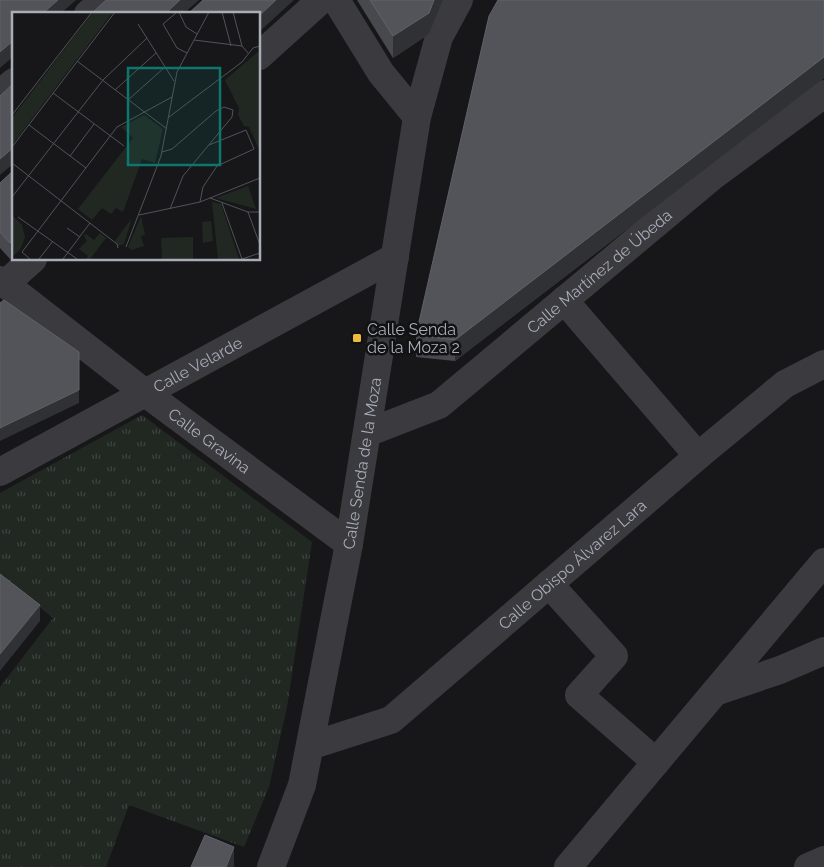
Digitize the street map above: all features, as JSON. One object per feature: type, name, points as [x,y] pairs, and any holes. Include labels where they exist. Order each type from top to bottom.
[{"type":"street","points":[[90,12],[103,0]]},
{"type":"street","points":[[260,55],[321,0]]},
{"type":"street","points":[[336,0],[381,73],[417,117]]},
{"type":"street","name":"Calle Senda de la Moza","points":[[271,867],[302,785],[310,746],[349,544],[417,117],[439,37],[459,0]]},
{"type":"street","points":[[0,94],[12,84]]},
{"type":"street","name":"Calle Martínez de Úbeda","points":[[367,433],[439,404],[714,176],[824,94]]},
{"type":"street","name":"Calle Velarde","points":[[0,472],[395,257]]},
{"type":"street","points":[[2,282],[32,260]]},
{"type":"street","name":"Calle Gravina","points":[[2,282],[144,392],[349,544]]},
{"type":"street","points":[[564,300],[698,456]]},
{"type":"street","name":"Calle Obispo Álvarez Lara","points":[[310,746],[392,720],[698,456],[785,384],[824,364]]},
{"type":"street","points":[[568,867],[824,562]]},
{"type":"street","points":[[549,584],[614,656],[579,695],[656,762]]},
{"type":"street","points":[[715,692],[780,670],[824,651]]},
{"type":"street","points":[[808,867],[824,860]]},
{"type":"green space","points":[[142,415],[312,542],[287,707],[269,787],[244,847],[129,805],[106,867],[0,867],[0,687],[53,618],[0,575],[0,493]]},
{"type":"building","points":[[0,0],[58,0],[44,12],[12,12],[12,42],[0,52]]},
{"type":"building","points":[[106,0],[180,0],[167,12],[93,12]]},
{"type":"building","points":[[203,0],[276,0],[260,15],[260,12],[190,12]]},
{"type":"building","points":[[370,0],[434,0],[429,13],[393,36]]},
{"type":"building","points":[[498,0],[824,0],[824,57],[455,340],[416,335],[489,16]]},
{"type":"building","points":[[12,85],[12,149],[0,159],[0,96]]},
{"type":"building","points":[[12,172],[12,241],[10,243],[0,232],[0,183]]},
{"type":"building","points":[[4,300],[79,352],[79,390],[0,428],[0,359],[2,358],[0,357],[0,303]]},
{"type":"building","points":[[0,574],[40,605],[0,654]]},
{"type":"building","points":[[205,835],[234,847],[226,867],[191,867]]},
{"type":"place","name":"Calle Senda de la Moza 2","points":[[357,338]]}]
